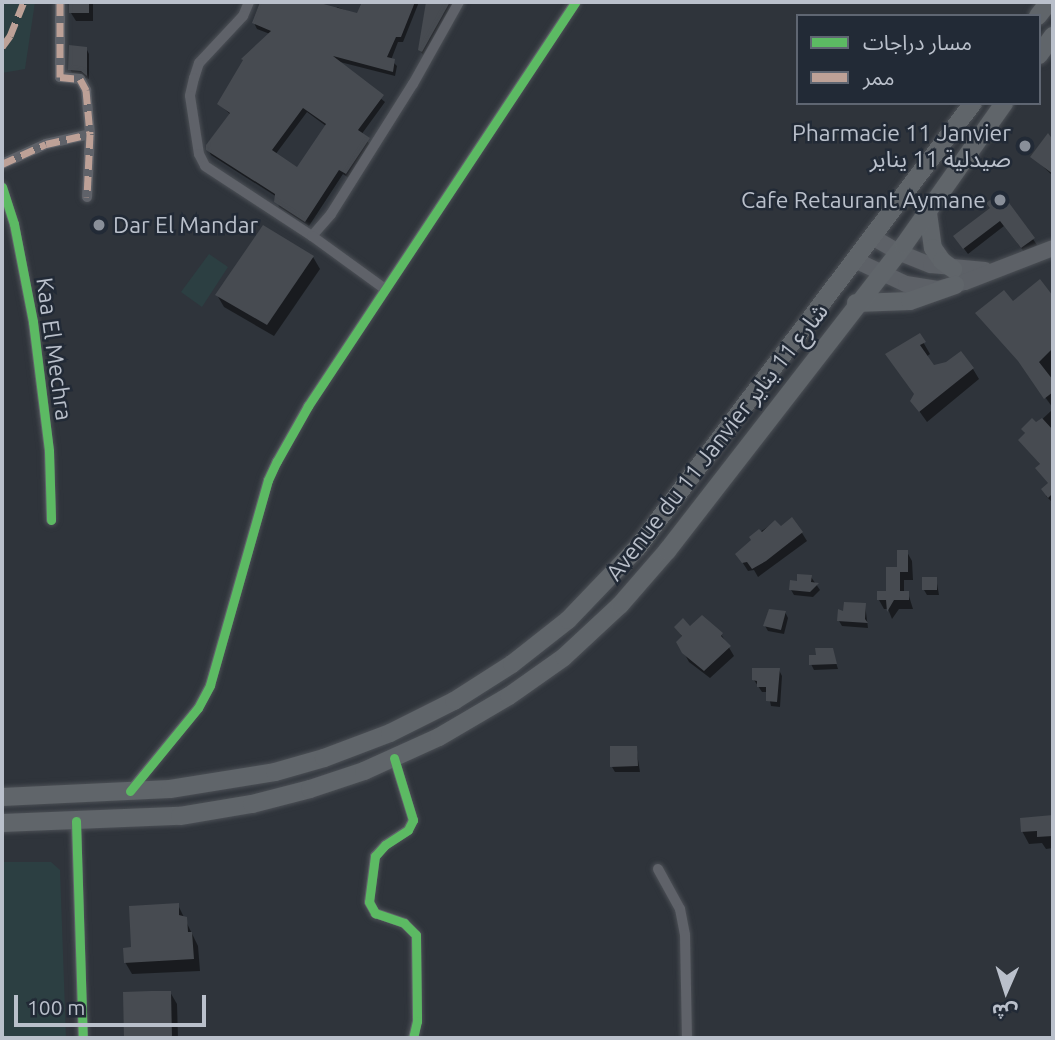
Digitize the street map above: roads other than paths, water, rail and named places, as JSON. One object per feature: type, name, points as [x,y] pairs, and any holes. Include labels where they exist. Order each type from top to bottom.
[{"type":"main road","points":[[1041,52],[1053,37]]},
{"type":"main road","name":"Avenue du 11 Janvier شارع 11 يناير","points":[[2,797],[130,791],[225,782],[324,758],[412,723],[512,664],[568,620],[638,547],[857,261],[972,105]]},
{"type":"main road","name":"Avenue du 11 Janvier شارع 11 يناير","points":[[2,824],[180,816],[252,804],[310,789],[394,758],[464,724],[564,657],[603,623],[667,551],[928,213],[1003,105]]},
{"type":"main road","points":[[928,213],[933,248],[954,277]]},
{"type":"main road","points":[[874,238],[954,277]]},
{"type":"main road","points":[[857,261],[881,273],[927,289],[954,277],[995,270],[1053,248]]},
{"type":"main road","points":[[856,303],[911,301],[954,277]]},
{"type":"street","points":[[60,2],[60,77],[75,77],[83,82],[90,134],[87,197]]},
{"type":"street","points":[[249,2],[243,16],[199,63],[194,78],[190,96],[199,154],[205,166],[312,236],[386,289]]},
{"type":"street","points":[[312,236],[331,214],[413,84],[459,2]]},
{"type":"street","points":[[130,791],[206,694],[268,480],[308,406],[574,2]]},
{"type":"street","points":[[2,164],[47,144],[90,134]]},
{"type":"street","name":"Kaa El Mechra","points":[[2,187],[14,224],[33,322],[49,451],[51,520]]},
{"type":"street","points":[[394,758],[413,820],[408,830],[385,845],[375,856],[369,902],[375,913],[404,923],[416,934],[417,1021],[413,1038]]},
{"type":"street","points":[[76,821],[83,1038]]},
{"type":"street","points":[[658,869],[680,909],[685,935],[687,1038]]},
{"type":"place","name":"Pharmacie 11 Janvier صيدلية 11 يناير","points":[[1025,146]]},
{"type":"place","name":"Cafe Retaurant Aymane","points":[[1000,200]]},
{"type":"place","name":"Dar El Mandar","points":[[99,225]]}]
